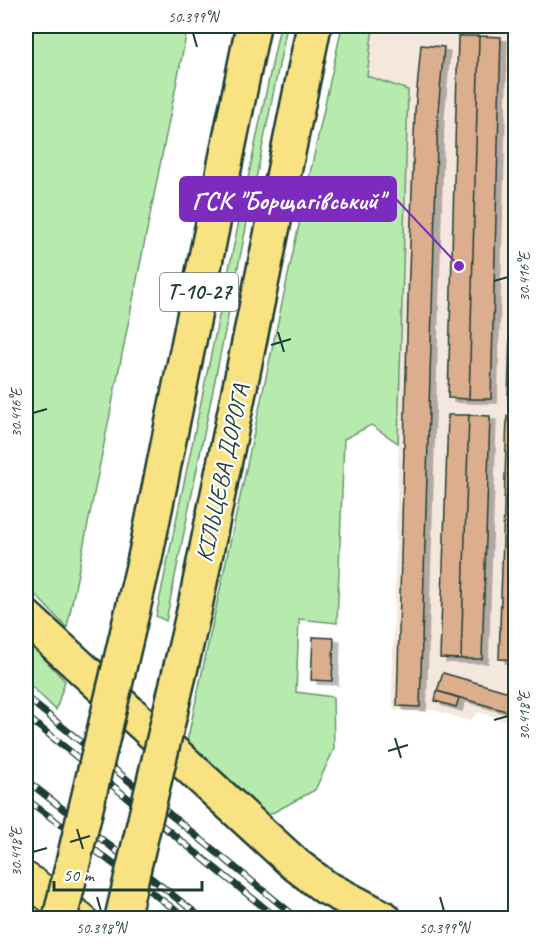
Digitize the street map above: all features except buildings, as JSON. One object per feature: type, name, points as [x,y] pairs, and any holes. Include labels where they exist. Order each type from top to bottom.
[{"type":"highway","name":"Т-10-27","points":[[60,918],[146,558],[253,26]]},
{"type":"highway","name":"КІЛЬЦЕВА ДОРОГА","points":[[123,918],[194,611],[314,26]]},
{"type":"highway","points":[[26,617],[295,864],[325,887],[384,918]]},
{"type":"main road","points":[[26,879],[80,918]]},
{"type":"shaded area","points":[[373,26],[515,26],[515,724],[479,712],[469,721],[434,710],[394,710],[392,695],[408,90],[367,76]]},
{"type":"green space","points":[[30,26],[188,26],[67,628],[26,585],[26,50]]},
{"type":"green space","points":[[280,26],[287,26],[166,621],[156,616]]},
{"type":"green space","points":[[342,26],[373,26],[367,76],[408,90],[398,443],[371,425],[344,439],[337,623],[299,619],[296,692],[333,697],[334,749],[315,790],[261,819],[185,751]]},
{"type":"green space","points":[[26,639],[65,681],[56,710],[26,681]]},
{"type":"railway","points":[[26,697],[297,918]]},
{"type":"railway","points":[[26,716],[277,918]]},
{"type":"railway","points":[[26,780],[202,918]]},
{"type":"railway","points":[[26,799],[186,918]]},
{"type":"place","name":"ГСК \"Борщагівський\"","points":[[459,266]]}]
